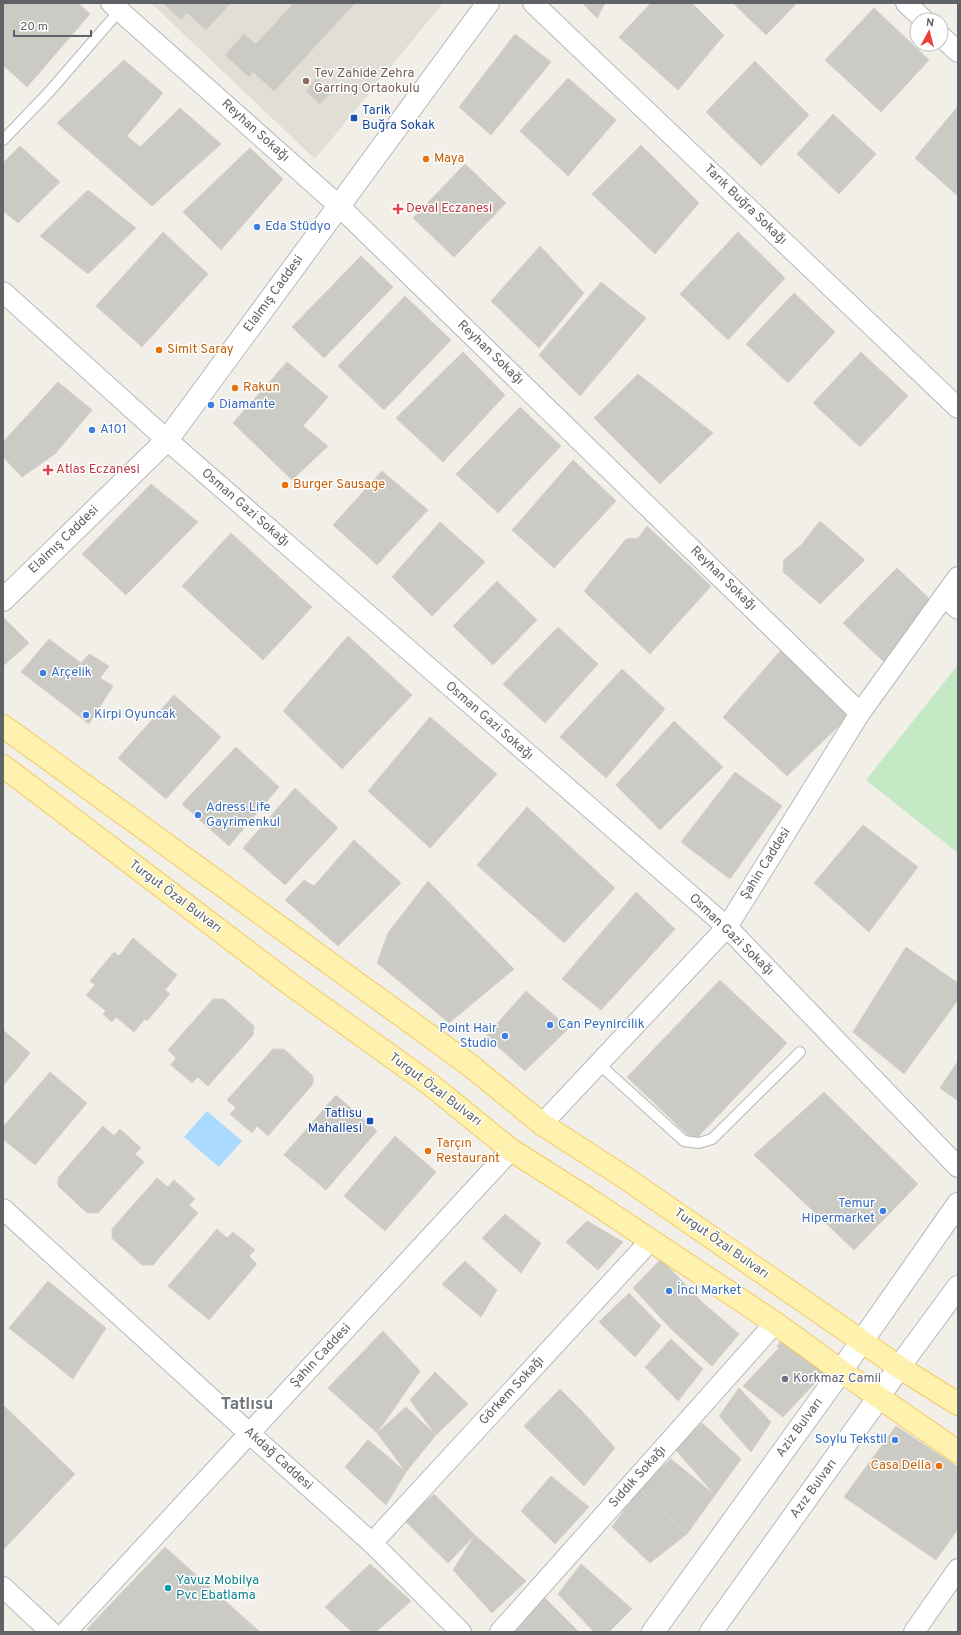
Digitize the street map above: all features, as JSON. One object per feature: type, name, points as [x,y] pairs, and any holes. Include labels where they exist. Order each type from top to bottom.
[{"type":"main road","name":"Turgut Özal Bulvarı","points":[[3,726],[471,1066],[542,1124],[624,1177],[899,1367],[958,1404]]},
{"type":"main road","name":"Turgut Özal Bulvarı","points":[[3,766],[290,984],[431,1085],[511,1150],[587,1198],[775,1323],[841,1371],[958,1452]]},
{"type":"street","name":"Elalmış Caddesi","points":[[3,600],[167,440],[488,3]]},
{"type":"street","name":"Tarık Buğra Sokağı","points":[[533,3],[958,408]]},
{"type":"street","points":[[906,3],[916,12]]},
{"type":"street","name":"Reyhan Sokağı","points":[[116,7],[338,206],[860,713]]},
{"type":"street","points":[[949,44],[958,52]]},
{"type":"street","name":"Osman Gazi Sokağı","points":[[3,292],[167,440],[727,927],[958,1167]]},
{"type":"street","name":"Şahin Caddesi","points":[[542,1124],[727,927],[860,713],[951,603],[958,577]]},
{"type":"street","name":"Şahin Caddesi","points":[[66,1632],[511,1150]]},
{"type":"street","name":"Aziz Bulvarı","points":[[653,1632],[841,1371],[958,1204]]},
{"type":"street","name":"Akdağ Caddesi","points":[[3,1209],[372,1543],[461,1632]]},
{"type":"street","name":"Görkem Sokağı","points":[[372,1543],[651,1240]]},
{"type":"street","name":"Azız Bulvarı","points":[[711,1632],[880,1397],[899,1367],[958,1287]]},
{"type":"street","name":"Sıddık Sokağı","points":[[500,1632],[775,1323]]},
{"type":"street","points":[[914,1632],[958,1569]]},
{"type":"street","points":[[3,1587],[51,1632]]},
{"type":"lane","points":[[3,140],[50,90],[116,7]]},
{"type":"lane","points":[[599,1064],[684,1141],[699,1143],[712,1139],[800,1052]]},
{"type":"shaded area","name":"Tev Zahide Zehra Garring Ortaokulu","points":[[151,3],[443,3],[315,159]]},
{"type":"green space","points":[[958,665],[958,853],[866,780]]},
{"type":"water","points":[[207,1111],[242,1141],[219,1167],[184,1137]]},
{"type":"building","points":[[3,3],[78,3],[90,14],[27,87],[3,65]]},
{"type":"building","points":[[163,3],[231,3],[206,30],[187,13],[181,20]]},
{"type":"building","points":[[294,3],[355,3],[274,91],[253,72],[249,77],[225,55],[244,34],[256,44]]},
{"type":"building","points":[[582,3],[605,3],[597,18]]},
{"type":"building","points":[[651,3],[692,3],[724,35],[678,90],[619,37]]},
{"type":"building","points":[[733,3],[797,3],[766,35]]},
{"type":"building","points":[[874,8],[909,41],[909,52],[921,52],[929,60],[881,112],[825,60]]},
{"type":"building","points":[[515,34],[551,62],[491,135],[459,107]]},
{"type":"building","points":[[124,60],[163,93],[127,136],[140,147],[180,108],[221,144],[152,206],[57,123]]},
{"type":"building","points":[[755,61],[809,115],[761,166],[706,112]]},
{"type":"building","points":[[317,78],[332,91],[320,104],[306,91]]},
{"type":"building","points":[[568,78],[616,120],[568,176],[520,131]]},
{"type":"building","points":[[958,106],[958,196],[915,158]]},
{"type":"building","points":[[833,114],[876,154],[839,194],[797,154]]},
{"type":"building","points":[[641,145],[699,203],[655,254],[592,194]]},
{"type":"building","points":[[20,146],[60,182],[18,223],[3,211],[3,163]]},
{"type":"building","points":[[250,148],[283,179],[221,250],[183,212]]},
{"type":"building","points":[[465,164],[506,203],[454,257],[413,218]]},
{"type":"building","points":[[88,190],[136,228],[88,274],[40,236]]},
{"type":"building","points":[[163,232],[208,274],[142,347],[96,306]]},
{"type":"building","points":[[738,232],[785,278],[728,340],[680,294]]},
{"type":"building","points":[[540,246],[584,293],[539,348],[491,301]]},
{"type":"building","points":[[361,256],[393,287],[324,358],[292,327]]},
{"type":"building","points":[[601,282],[646,318],[580,396],[539,355]]},
{"type":"building","points":[[794,293],[835,332],[788,383],[746,344]]},
{"type":"building","points":[[405,296],[451,340],[384,410],[338,366]]},
{"type":"building","points":[[463,352],[505,395],[443,462],[396,418]]},
{"type":"building","points":[[861,352],[908,396],[860,447],[813,403]]},
{"type":"building","points":[[287,362],[328,397],[303,426],[328,446],[292,480],[233,423]]},
{"type":"building","points":[[638,374],[713,433],[660,484],[594,418]]},
{"type":"building","points":[[58,382],[92,410],[55,454],[22,477],[3,457],[3,442]]},
{"type":"building","points":[[520,407],[561,446],[498,513],[456,474]]},
{"type":"building","points":[[573,460],[616,501],[554,568],[512,530]]},
{"type":"building","points":[[382,471],[428,510],[377,565],[333,525]]},
{"type":"building","points":[[151,484],[198,522],[126,595],[82,554]]},
{"type":"building","points":[[820,521],[865,560],[820,604],[783,572],[784,560],[802,544]]},
{"type":"building","points":[[440,522],[485,562],[432,616],[392,577]]},
{"type":"building","points":[[647,526],[711,586],[650,654],[584,591],[626,539],[638,538]]},
{"type":"building","points":[[231,533],[312,607],[263,660],[182,586]]},
{"type":"building","points":[[897,568],[937,606],[883,661],[843,623]]},
{"type":"building","points":[[497,581],[537,620],[493,665],[453,626]]},
{"type":"building","points":[[4,618],[29,643],[3,666],[3,620]]},
{"type":"building","points":[[558,627],[598,664],[545,723],[503,684]]},
{"type":"building","points":[[348,636],[412,695],[342,769],[283,711]]},
{"type":"building","points":[[49,639],[81,663],[89,654],[109,666],[100,678],[113,686],[89,724],[21,672]]},
{"type":"building","points":[[781,650],[851,714],[787,776],[723,717]]},
{"type":"building","points":[[622,669],[665,709],[606,778],[560,737]]},
{"type":"building","points":[[174,695],[221,737],[166,799],[118,758]]},
{"type":"building","points":[[430,717],[497,774],[430,848],[368,791]]},
{"type":"building","points":[[674,721],[723,767],[660,830],[616,785]]},
{"type":"building","points":[[236,747],[279,787],[229,846],[182,804]]},
{"type":"building","points":[[735,772],[782,806],[730,879],[681,842]]},
{"type":"building","points":[[295,788],[338,828],[285,885],[243,848]]},
{"type":"building","points":[[527,807],[615,888],[564,943],[477,865]]},
{"type":"building","points":[[863,825],[918,867],[869,932],[814,883]]},
{"type":"building","points":[[354,840],[401,883],[338,946],[285,900],[304,880],[314,886]]},
{"type":"building","points":[[428,881],[514,969],[449,1023],[377,963],[388,933]]},
{"type":"building","points":[[636,892],[675,929],[601,1010],[562,979]]},
{"type":"building","points":[[133,938],[177,975],[165,990],[170,994],[147,1021],[145,1019],[134,1032],[116,1017],[112,1022],[103,1014],[106,1011],[86,995],[95,985],[90,981],[114,952],[119,956]]},
{"type":"building","points":[[906,947],[958,983],[958,1000],[904,1074],[853,1032]]},
{"type":"building","points":[[720,980],[787,1043],[694,1141],[627,1077]]},
{"type":"building","points":[[526,991],[569,1028],[525,1071],[486,1036]]},
{"type":"building","points":[[213,999],[224,999],[254,1026],[253,1035],[208,1086],[198,1077],[192,1083],[171,1065],[176,1058],[168,1050]]},
{"type":"building","points":[[3,1030],[30,1053],[3,1086]]},
{"type":"building","points":[[273,1049],[284,1049],[313,1076],[313,1084],[268,1136],[257,1126],[252,1133],[230,1114],[236,1108],[227,1100]]},
{"type":"building","points":[[958,1061],[958,1101],[940,1088]]},
{"type":"building","points":[[50,1072],[87,1103],[35,1165],[3,1139],[3,1127]]},
{"type":"building","points":[[824,1092],[918,1184],[854,1250],[754,1155]]},
{"type":"building","points":[[336,1095],[377,1131],[326,1190],[284,1155]]},
{"type":"building","points":[[103,1126],[114,1136],[120,1129],[141,1148],[135,1154],[144,1162],[98,1213],[87,1213],[58,1186],[58,1178]]},
{"type":"building","points":[[395,1136],[436,1172],[385,1231],[344,1196]]},
{"type":"building","points":[[157,1178],[168,1187],[174,1180],[195,1199],[189,1205],[198,1213],[153,1265],[142,1265],[112,1238],[112,1229]]},
{"type":"building","points":[[505,1214],[541,1243],[521,1273],[482,1238]]},
{"type":"building","points":[[587,1221],[623,1242],[598,1270],[566,1242]]},
{"type":"building","points":[[217,1229],[227,1238],[233,1232],[255,1250],[249,1256],[257,1264],[209,1320],[168,1286]]},
{"type":"building","points":[[661,1259],[703,1303],[672,1330],[633,1288]]},
{"type":"building","points":[[465,1261],[497,1290],[481,1317],[442,1284]]},
{"type":"building","points":[[48,1281],[106,1328],[73,1379],[9,1328]]},
{"type":"building","points":[[629,1293],[661,1326],[635,1357],[599,1322]]},
{"type":"building","points":[[703,1303],[739,1334],[712,1366],[672,1330]]},
{"type":"building","points":[[383,1331],[420,1371],[377,1433],[328,1388]]},
{"type":"building","name":"Korkmaz Camii","points":[[784,1337],[826,1371],[783,1417],[743,1386],[779,1348],[777,1346]]},
{"type":"building","points":[[671,1339],[703,1369],[678,1401],[645,1367]]},
{"type":"building","points":[[435,1372],[468,1404],[436,1435],[410,1400]]},
{"type":"building","points":[[739,1388],[771,1422],[751,1452],[719,1416]]},
{"type":"building","points":[[560,1389],[580,1409],[544,1446],[524,1426]]},
{"type":"building","points":[[3,1405],[75,1474],[3,1550]]},
{"type":"building","points":[[406,1407],[436,1435],[406,1472],[377,1433]]},
{"type":"building","points":[[580,1409],[615,1448],[584,1486],[544,1446]]},
{"type":"building","points":[[702,1423],[741,1459],[715,1495],[675,1449]]},
{"type":"building","points":[[896,1426],[958,1467],[958,1529],[936,1560],[844,1497]]},
{"type":"building","points":[[368,1440],[406,1472],[386,1505],[345,1467]]},
{"type":"building","points":[[671,1459],[715,1495],[687,1534],[639,1489]]},
{"type":"building","points":[[551,1476],[589,1507],[555,1544],[521,1511]]},
{"type":"building","points":[[639,1489],[687,1534],[650,1563],[612,1527]]},
{"type":"building","points":[[434,1494],[475,1535],[448,1563],[405,1521]]},
{"type":"building","points":[[475,1535],[526,1581],[492,1613],[453,1570]]},
{"type":"building","name":"Yavuz Mobilya Pvc Ebatlama","points":[[165,1547],[260,1632],[90,1632],[87,1629]]},
{"type":"building","points":[[370,1564],[411,1601],[376,1632],[352,1632],[325,1607]]},
{"type":"building","points":[[581,1564],[632,1609],[609,1632],[594,1632],[558,1594]]},
{"type":"building","points":[[545,1598],[579,1632],[515,1632]]},
{"type":"place","name":"Tev Zahide Zehra Garring Ortaokulu","points":[[306,81]]},
{"type":"place","name":"Tarik Buğra Sokak","points":[[354,118]]},
{"type":"place","name":"Maya","points":[[426,159]]},
{"type":"place","name":"Deval Eczanesi","points":[[398,209]]},
{"type":"place","name":"Eda Stüdyo","points":[[257,227]]},
{"type":"place","name":"Simit Saray","points":[[159,350]]},
{"type":"place","name":"Rakun","points":[[235,388]]},
{"type":"place","name":"Diamante","points":[[211,405]]},
{"type":"place","name":"A101","points":[[92,430]]},
{"type":"place","name":"Atlas Eczanesi","points":[[48,470]]},
{"type":"place","name":"Burger Sausage","points":[[285,485]]},
{"type":"place","name":"Arçelik","points":[[43,673]]},
{"type":"place","name":"Kirpi Oyuncak","points":[[86,715]]},
{"type":"place","name":"Adress Life Gayrimenkul","points":[[198,815]]},
{"type":"place","name":"Can Peynircilik","points":[[550,1025]]},
{"type":"place","name":"Point Hair Studio","points":[[505,1036]]},
{"type":"place","name":"Tatlısu Mahallesi","points":[[370,1121]]},
{"type":"place","name":"Tarçın Restaurant","points":[[428,1151]]},
{"type":"place","name":"Temur Hipermarket","points":[[883,1211]]},
{"type":"place","name":"İnci Market","points":[[669,1291]]},
{"type":"place","name":"Korkmaz Camii","points":[[785,1379]]},
{"type":"place","name":"Soylu Tekstil","points":[[895,1440]]},
{"type":"place","name":"Casa Della","points":[[939,1466]]},
{"type":"place","name":"Yavuz Mobilya Pvc Ebatlama","points":[[168,1588]]},
{"type":"district","name":"Tatlısu","points":[[247,1405]]}]
